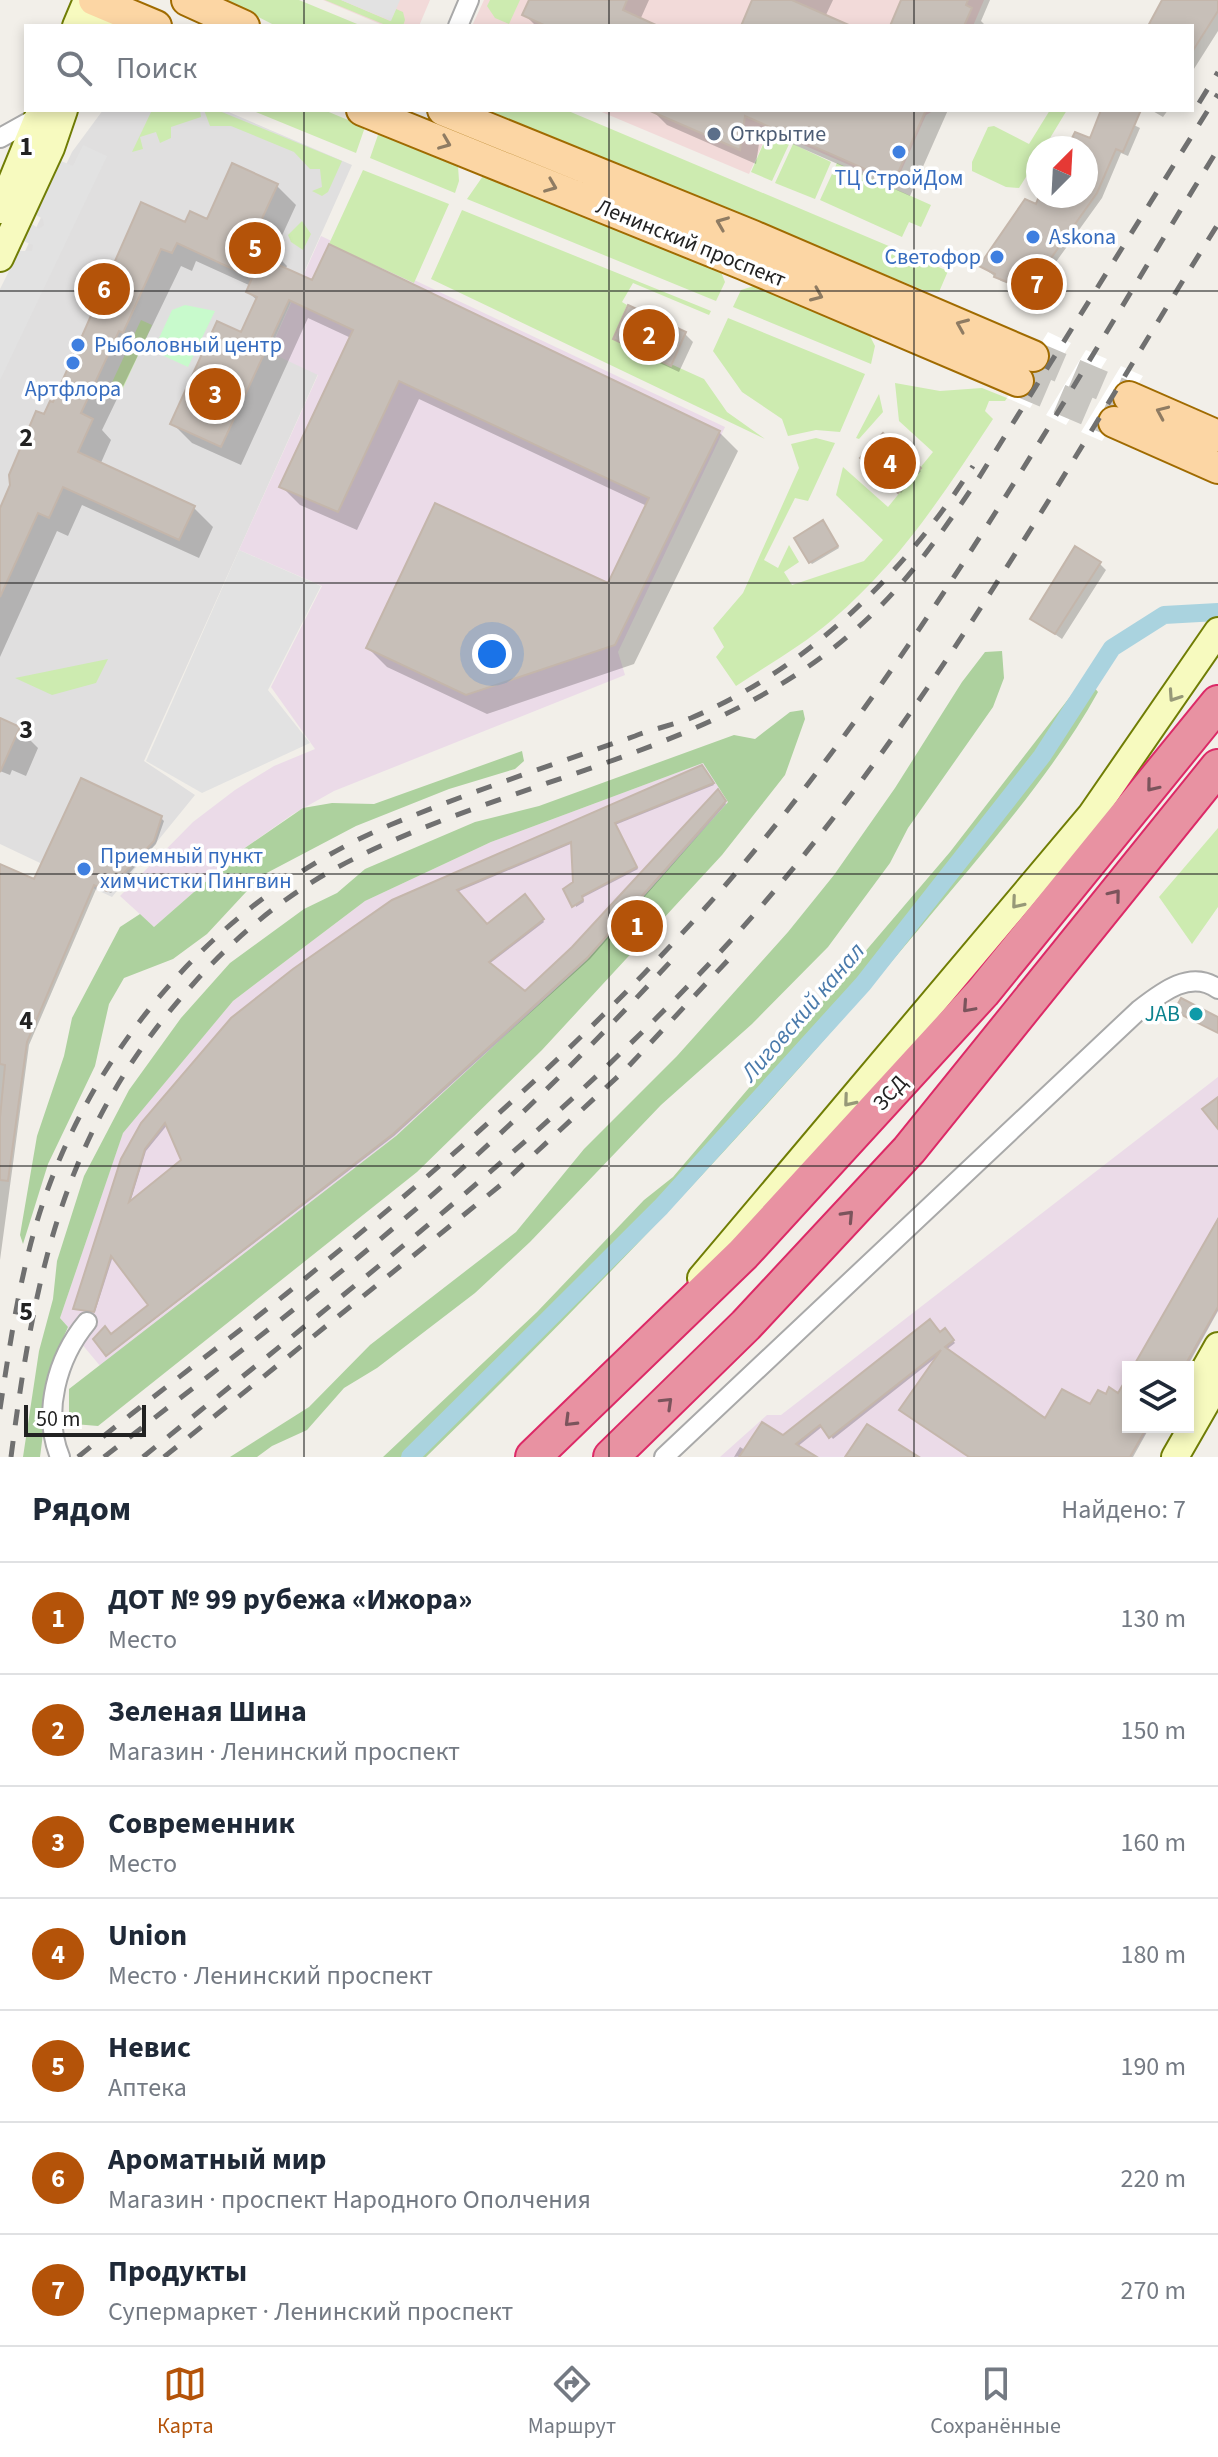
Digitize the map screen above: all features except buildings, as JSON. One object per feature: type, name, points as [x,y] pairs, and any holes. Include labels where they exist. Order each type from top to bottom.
[{"type":"highway","name":"ЗСД","points":[[533,1457],[665,1326],[743,1254],[983,992],[1218,703]]},
{"type":"highway","points":[[611,1457],[746,1325],[909,1150],[1218,767]]},
{"type":"main road","points":[[187,0],[240,24]]},
{"type":"main road","points":[[78,24],[99,6],[150,24]]},
{"type":"main road","points":[[0,258],[51,148],[63,112]]},
{"type":"main road","points":[[51,148],[83,112]]},
{"type":"main road","name":"Ленинский проспект","points":[[373,112],[416,120],[743,264],[1026,368],[753,236],[448,112]]},
{"type":"main road","points":[[0,210],[39,113]]},
{"type":"main road","points":[[1218,436],[1122,410],[1218,468]]},
{"type":"main road","points":[[665,1326],[729,1241],[1091,815],[1218,631]]},
{"type":"main road","points":[[1178,816],[1218,778]]},
{"type":"main road","points":[[1194,1388],[1218,1346]]},
{"type":"main road","points":[[1175,1457],[1218,1382]]},
{"type":"main road","points":[[1155,1457],[1169,1433]]},
{"type":"street","points":[[459,24],[469,0]]},
{"type":"street","points":[[0,138],[39,113]]},
{"type":"street","points":[[664,1457],[1139,1010],[1184,982],[1197,979],[1218,989]]},
{"type":"street","points":[[60,1457],[54,1442],[51,1414],[58,1376],[66,1354],[87,1322]]},
{"type":"shaded area","points":[[323,0],[430,0],[420,24],[380,24]]},
{"type":"shaded area","points":[[341,0],[400,0],[391,21]]},
{"type":"shaded area","points":[[484,0],[984,0],[974,24],[473,24]]},
{"type":"shaded area","points":[[102,112],[229,112],[352,165],[269,351],[318,374],[144,761],[195,795],[112,897],[0,844],[0,304],[72,152]]},
{"type":"shaded area","points":[[602,112],[931,112],[926,115],[895,185],[769,130],[749,174]]},
{"type":"shaded area","points":[[83,145],[107,156],[0,380],[0,289],[19,251],[32,251],[33,245],[23,241],[32,224],[39,229],[44,225],[43,219],[36,215],[61,161],[73,166]]},
{"type":"shaded area","points":[[321,236],[725,427],[618,652],[625,675],[334,791],[293,814],[242,850],[154,927],[120,896],[193,822],[235,790],[274,766],[315,749],[271,687],[322,586],[239,550],[318,375],[269,352]]},
{"type":"shaded area","points":[[239,550],[321,586],[268,690],[310,743],[202,793],[146,761]]},
{"type":"shaded area","points":[[703,763],[728,802],[587,960],[396,1136],[101,1367],[60,1318],[123,1132],[233,1001],[365,901],[491,842]]},
{"type":"shaded area","points":[[1218,1077],[1218,1310],[1189,1361],[1122,1361],[1122,1433],[1145,1433],[1131,1457],[720,1457],[767,1415],[781,1415]]},
{"type":"green space","points":[[225,0],[299,0],[357,24],[272,24]]},
{"type":"green space","points":[[325,0],[341,0],[390,21],[396,9],[403,12],[404,24],[383,24]]},
{"type":"green space","points":[[490,0],[520,0],[509,24],[495,18],[487,6]]},
{"type":"green space","points":[[151,112],[200,112],[201,117],[171,127],[171,138],[160,143],[156,132],[140,137],[143,149],[132,152]]},
{"type":"green space","points":[[205,112],[222,112],[342,161],[328,192],[322,196],[312,191],[322,187],[320,169],[310,169],[294,152],[231,126],[210,126]]},
{"type":"green space","points":[[256,112],[329,112],[365,127],[356,153]]},
{"type":"green space","points":[[486,112],[571,112],[948,271],[939,292],[923,290]]},
{"type":"green space","points":[[1049,112],[1066,112],[1051,136],[1034,136]]},
{"type":"green space","points":[[994,126],[1026,142],[1026,177],[1019,188],[1006,187],[972,171],[972,162],[988,127]]},
{"type":"green space","points":[[379,132],[458,166],[459,181],[455,193],[370,158]]},
{"type":"green space","points":[[768,133],[790,142],[772,181],[751,172]]},
{"type":"green space","points":[[793,144],[831,162],[815,199],[775,183]]},
{"type":"green space","points":[[837,163],[931,205],[921,227],[909,222],[902,237],[820,200]]},
{"type":"green space","points":[[363,170],[449,204],[414,283],[329,244]]},
{"type":"green space","points":[[483,176],[721,272],[725,282],[716,301],[467,199]]},
{"type":"green space","points":[[462,210],[711,311],[709,315],[633,283],[622,302],[627,305],[613,338],[704,379],[727,412],[765,439],[431,279]]},
{"type":"green space","points":[[302,221],[311,234],[303,250],[291,242],[288,235]]},
{"type":"green space","points":[[754,286],[868,332],[875,346],[871,364],[733,307],[741,290]]},
{"type":"green space","points":[[185,305],[215,311],[188,367],[153,351],[172,310]]},
{"type":"green space","points":[[728,318],[865,374],[840,432],[816,430],[788,436],[782,419],[742,392],[713,351]]},
{"type":"green space","points":[[141,320],[152,325],[119,397],[108,391]]},
{"type":"green space","points":[[895,383],[940,391],[982,388],[1007,398],[1005,401],[989,401],[985,411],[993,419],[920,525],[879,574],[821,629],[736,686],[716,657],[724,647],[713,628],[743,593],[799,468],[791,444],[816,438],[835,443],[808,501],[795,498],[764,560],[778,568],[789,545],[799,562],[784,572],[792,585],[864,561],[883,540],[836,495],[843,467],[888,507],[933,452],[899,421]]},
{"type":"green space","points":[[879,394],[883,412],[859,439],[856,438]]},
{"type":"green space","points":[[1002,651],[1004,678],[993,707],[908,828],[890,863],[828,947],[752,1024],[661,1105],[530,1242],[475,1293],[377,1368],[344,1388],[307,1430],[272,1446],[257,1457],[230,1457],[309,1407],[370,1345],[516,1232],[584,1149],[677,1056],[788,932],[834,875],[895,788],[962,682],[985,652]]},
{"type":"green space","points":[[108,659],[96,683],[52,695],[15,678]]},
{"type":"green space","points":[[1083,680],[1089,681],[1098,692],[1037,784],[861,998],[741,1133],[554,1330],[426,1457],[383,1457],[537,1312],[644,1200],[673,1177],[950,852]]},
{"type":"green space","points":[[803,710],[805,719],[785,775],[722,855],[542,1050],[417,1172],[98,1426],[74,1424],[69,1413],[69,1389],[396,1136],[587,960],[728,802],[703,763],[491,842],[365,901],[233,1001],[123,1133],[60,1318],[68,1327],[52,1364],[40,1457],[23,1457],[39,1351],[53,1299],[57,1261],[84,1176],[129,1090],[181,1018],[230,963],[304,909],[337,893],[365,869],[475,822],[539,806],[734,735],[755,739],[790,712]]},
{"type":"green space","points":[[522,751],[524,761],[515,769],[449,789],[356,826],[261,876],[207,934],[173,959],[124,978],[109,1004],[95,1066],[48,1164],[23,1244],[20,1235],[37,1136],[64,1056],[72,1018],[120,927],[140,914],[154,927],[242,850],[303,808],[332,803],[374,804]]},
{"type":"green space","points":[[1218,828],[1218,907],[1192,944],[1159,897]]},
{"type":"pier","points":[[1048,332],[1071,343],[1030,408],[1007,398]]},
{"type":"pier","points":[[1086,350],[1107,359],[1066,425],[1046,415]]},
{"type":"pier","points":[[1121,366],[1143,376],[1102,441],[1081,432]]},
{"type":"waterway","name":"Лиговский канал","points":[[410,1457],[661,1207],[863,984],[1042,756],[1112,648],[1164,615],[1218,612]]},
{"type":"tunnel","points":[[1033,356],[1129,397]]},
{"type":"tunnel","points":[[1018,381],[1114,422]]},
{"type":"railway","points":[[1199,103],[1218,72]]},
{"type":"railway","points":[[11,1457],[31,1325],[45,1263],[85,1147],[114,1091],[150,1037],[194,983],[261,919],[298,891],[338,867],[472,809],[680,735],[746,704],[808,667],[865,621],[912,570],[980,476],[1218,94]]},
{"type":"railway","points":[[78,1457],[286,1294],[504,1109],[608,1010],[706,907],[779,821],[914,636],[1040,442],[1218,149]]},
{"type":"railway","points":[[143,1457],[373,1271],[523,1143],[666,1009],[734,937],[803,857],[931,683],[991,592],[1218,224]]},
{"type":"railway","points":[[0,1409],[29,1249],[45,1197],[70,1137],[100,1079],[137,1025],[179,975],[226,929],[277,888],[332,853],[390,825],[512,779],[691,718],[775,673],[814,645],[885,580],[917,543],[973,466]]},
{"type":"railway","points":[[164,1457],[502,1184],[627,1068],[729,959]]},
{"type":"railway","points":[[104,1457],[294,1309],[433,1194],[552,1084],[671,961]]},
{"type":"place","name":"Открытие","points":[[714,134]]},
{"type":"place","name":"ТЦ СтройДом","points":[[899,152]]},
{"type":"place","name":"Askona","points":[[1033,237]]},
{"type":"place","name":"Невис","points":[[255,248]]},
{"type":"place","name":"Светофор","points":[[997,257]]},
{"type":"place","name":"Продукты","points":[[1037,284]]},
{"type":"place","name":"Ароматный мир","points":[[104,289]]},
{"type":"place","name":"Зеленая Шина","points":[[649,335]]},
{"type":"place","name":"Рыболовный центр","points":[[78,345]]},
{"type":"place","name":"Артфлора","points":[[73,363]]},
{"type":"place","name":"Современник","points":[[215,394]]},
{"type":"place","name":"Union","points":[[890,463]]},
{"type":"place","name":"Приемный пункт химчистки Пингвин","points":[[84,869]]},
{"type":"place","name":"ДОТ № 99 рубежа «Ижора»","points":[[637,926]]},
{"type":"place","name":"JAB","points":[[1196,1014]]}]
